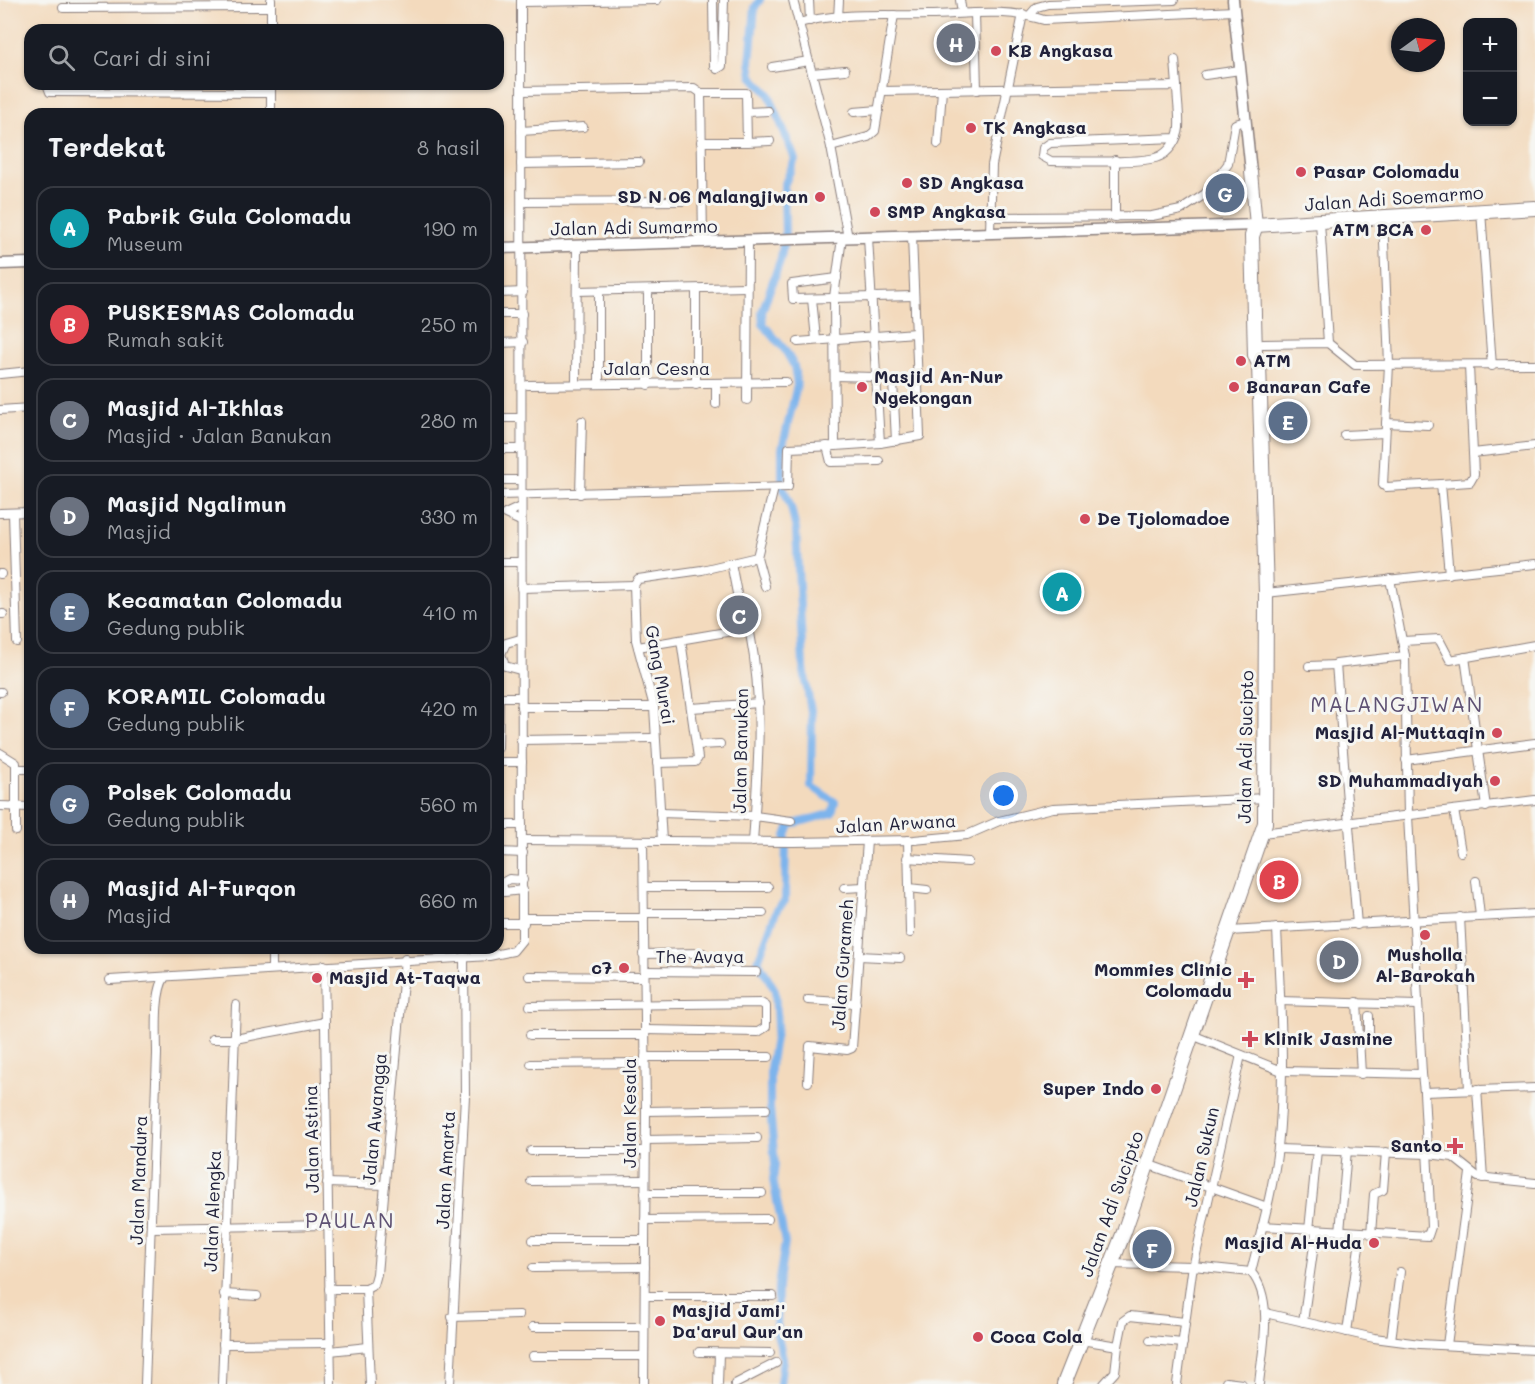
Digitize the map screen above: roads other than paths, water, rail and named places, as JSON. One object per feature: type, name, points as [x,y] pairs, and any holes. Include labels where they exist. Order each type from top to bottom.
[{"type":"highway","name":"Jalan Adi Soemarmo","points":[[1256,225],[1535,208]]},
{"type":"highway","name":"Jalan Adi Sucipto","points":[[1256,225],[1260,236],[1263,344],[1263,355],[1259,364]]},
{"type":"highway","name":"Jalan Adi Sucipto","points":[[1064,1384],[1147,1164],[1262,832],[1266,798],[1266,593],[1259,364],[1255,355],[1252,236],[1256,225]]},
{"type":"main road","points":[[1234,6],[1251,172]]},
{"type":"main road","name":"Jalan Adi Sucipto","points":[[1251,172],[1256,225]]},
{"type":"main road","name":"Jalan Adi Sumarmo","points":[[504,248],[1256,225]]},
{"type":"main road","points":[[0,264],[24,263]]},
{"type":"street","points":[[504,952],[513,951],[522,940],[524,921],[520,740],[523,342],[521,1],[657,0]]},
{"type":"street","points":[[713,0],[714,66],[717,69],[722,66],[724,0]]},
{"type":"street","points":[[793,0],[831,147],[845,238],[834,297],[835,376],[831,462],[879,461]]},
{"type":"street","points":[[809,0],[810,21]]},
{"type":"street","points":[[838,18],[839,0]]},
{"type":"street","points":[[960,0],[962,13]]},
{"type":"street","points":[[990,232],[992,165],[1007,89],[1026,15],[1037,4],[1048,2],[1174,0]]},
{"type":"street","points":[[63,8],[271,4],[271,24]]},
{"type":"street","points":[[799,23],[838,18],[962,13],[1026,15],[1044,20],[1234,6]]},
{"type":"street","points":[[975,13],[977,90]]},
{"type":"street","points":[[831,147],[872,135],[879,111],[894,15]]},
{"type":"street","points":[[1174,60],[1179,128],[1176,138],[1173,145],[1157,158],[1051,161],[1044,159],[1042,152],[1043,148],[1050,143],[1176,138]]},
{"type":"street","points":[[772,67],[808,61]]},
{"type":"street","points":[[812,73],[845,70]]},
{"type":"street","points":[[1205,75],[1240,70]]},
{"type":"street","points":[[882,91],[1177,86]]},
{"type":"street","points":[[522,91],[694,88],[701,93],[746,93],[747,142]]},
{"type":"street","points":[[49,90],[50,92],[160,90]]},
{"type":"street","points":[[271,90],[271,108]]},
{"type":"street","points":[[938,144],[942,90]]},
{"type":"street","points":[[701,93],[703,243]]},
{"type":"street","points":[[748,112],[768,111]]},
{"type":"street","points":[[854,112],[879,111]]},
{"type":"street","points":[[990,217],[1161,215],[1187,207],[1205,194],[1220,177],[1228,164],[1235,124],[1246,121]]},
{"type":"street","points":[[521,131],[583,127]]},
{"type":"street","points":[[701,142],[770,141]]},
{"type":"street","points":[[1115,160],[1115,217]]},
{"type":"street","points":[[521,164],[639,162]]},
{"type":"street","points":[[522,202],[683,201]]},
{"type":"street","points":[[1480,212],[1492,366]]},
{"type":"street","points":[[1383,218],[1389,364],[1384,487],[1472,480],[1469,366]]},
{"type":"street","points":[[1320,222],[1328,343],[1350,364],[1492,366],[1535,364]]},
{"type":"street","points":[[504,495],[788,487],[789,448],[880,443],[920,436],[912,236]]},
{"type":"street","points":[[868,237],[869,298],[880,443]]},
{"type":"street","points":[[747,400],[748,242]]},
{"type":"street","points":[[576,383],[577,246]]},
{"type":"street","points":[[837,278],[792,284],[794,300],[914,296]]},
{"type":"street","points":[[577,291],[746,287]]},
{"type":"street","points":[[696,289],[696,384]]},
{"type":"street","points":[[648,290],[648,385]]},
{"type":"street","points":[[599,291],[599,384]]},
{"type":"street","points":[[504,292],[523,292]]},
{"type":"street","points":[[812,299],[816,339]]},
{"type":"street","points":[[504,314],[522,314]]},
{"type":"street","points":[[798,342],[873,334],[915,333]]},
{"type":"street","points":[[504,343],[523,342]]},
{"type":"street","points":[[1263,344],[1328,343]]},
{"type":"street","points":[[0,374],[24,372]]},
{"type":"street","points":[[835,376],[875,377]]},
{"type":"street","points":[[896,441],[893,381],[917,379]]},
{"type":"street","name":"Jalan Cesna","points":[[528,385],[786,382]]},
{"type":"street","points":[[716,383],[716,404]]},
{"type":"street","points":[[0,410],[24,408]]},
{"type":"street","points":[[504,418],[522,418]]},
{"type":"street","points":[[580,494],[582,421]]},
{"type":"street","points":[[1386,423],[1428,425]]},
{"type":"street","points":[[1344,435],[1385,433]]},
{"type":"street","points":[[1473,453],[1535,446]]},
{"type":"street","points":[[504,449],[521,449]]},
{"type":"street","points":[[504,480],[521,480]]},
{"type":"street","points":[[1441,484],[1449,574]]},
{"type":"street","points":[[765,586],[758,557],[775,488]]},
{"type":"street","points":[[504,513],[520,507]]},
{"type":"street","points":[[0,513],[24,512]]},
{"type":"street","points":[[13,513],[17,642]]},
{"type":"street","points":[[504,515],[520,521]]},
{"type":"street","points":[[521,588],[634,585],[638,579],[649,576],[702,570],[758,557]]},
{"type":"street","points":[[504,562],[520,562]]},
{"type":"street","name":"Jalan Banukan","points":[[731,563],[744,629],[750,633],[759,703],[753,842]]},
{"type":"street","points":[[1266,593],[1535,564]]},
{"type":"street","points":[[1262,1226],[1425,1237],[1429,1233],[1428,1154],[1408,816],[1406,656],[1390,579]]},
{"type":"street","name":"Gang Murai","points":[[634,585],[638,647],[654,707],[662,841]]},
{"type":"street","points":[[638,647],[744,629]]},
{"type":"street","points":[[504,647],[506,643],[520,639]]},
{"type":"street","points":[[1403,641],[1439,639],[1448,659],[1535,645]]},
{"type":"street","points":[[657,763],[695,762],[698,758],[681,640]]},
{"type":"street","points":[[1309,666],[1406,656]]},
{"type":"street","points":[[1465,657],[1486,807]]},
{"type":"street","points":[[504,662],[506,666],[520,670]]},
{"type":"street","points":[[1336,665],[1357,925]]},
{"type":"street","points":[[504,697],[520,697]]},
{"type":"street","points":[[692,708],[759,703]]},
{"type":"street","points":[[521,707],[654,707]]},
{"type":"street","points":[[520,740],[652,738]]},
{"type":"street","points":[[1407,760],[1535,743]]},
{"type":"street","points":[[697,745],[720,744]]},
{"type":"street","points":[[0,753],[16,763],[16,831]]},
{"type":"street","points":[[0,761],[10,758]]},
{"type":"street","points":[[504,762],[522,762]]},
{"type":"street","points":[[17,769],[24,769]]},
{"type":"street","name":"Jalan Arwana","points":[[522,840],[793,842],[908,840],[967,835],[1016,815],[1053,808],[1266,798]]},
{"type":"street","points":[[1262,832],[1348,824],[1535,800]]},
{"type":"street","points":[[0,806],[24,807]]},
{"type":"street","points":[[1454,810],[1461,852]]},
{"type":"street","points":[[660,813],[755,816],[791,821]]},
{"type":"street","points":[[504,825],[522,825]]},
{"type":"street","name":"Jalan Gurameh","points":[[808,1082],[810,1046],[847,1050],[852,1048],[867,840]]},
{"type":"street","points":[[908,840],[910,933]]},
{"type":"street","name":"Jalan Kesala","points":[[643,841],[646,1111],[644,1384]]},
{"type":"street","points":[[504,852],[523,853]]},
{"type":"street","points":[[908,858],[968,862]]},
{"type":"street","points":[[504,880],[523,880]]},
{"type":"street","points":[[1476,881],[1480,916]]},
{"type":"street","points":[[644,887],[768,887]]},
{"type":"street","points":[[844,888],[864,887]]},
{"type":"street","points":[[909,888],[927,890]]},
{"type":"street","points":[[504,892],[523,890]]},
{"type":"street","points":[[504,923],[644,915],[763,913]]},
{"type":"street","points":[[1229,931],[1535,914]]},
{"type":"street","points":[[1460,917],[1473,1089],[1483,1178]]},
{"type":"street","points":[[1259,1384],[1264,1313],[1251,1272],[1278,1149],[1282,1071],[1277,928]]},
{"type":"street","points":[[643,954],[704,953]]},
{"type":"street","points":[[272,954],[272,969]]},
{"type":"street","points":[[110,980],[488,954]]},
{"type":"street","points":[[859,956],[900,958]]},
{"type":"street","name":"Jalan Amarta","points":[[450,1384],[465,1096],[464,957]]},
{"type":"street","name":"Jalan Awangga","points":[[370,1384],[366,1289],[371,1288],[376,1281],[405,959]]},
{"type":"street","name":"Jalan Astina","points":[[324,965],[331,1384]]},
{"type":"street","name":"The Avaya","points":[[529,976],[756,972]]},
{"type":"street","name":"Jalan Mandura","points":[[145,1384],[153,1228],[158,1028],[160,993],[165,977]]},
{"type":"street","points":[[808,1000],[856,1003]]},
{"type":"street","points":[[1280,1001],[1418,1005]]},
{"type":"street","points":[[1357,1002],[1361,1074]]},
{"type":"street","points":[[530,1006],[761,1003],[766,1009],[766,1027],[758,1032],[530,1035]]},
{"type":"street","name":"Jalan Alengka","points":[[222,1384],[236,1005]]},
{"type":"street","points":[[1359,1042],[1369,1032],[1369,1016]]},
{"type":"street","points":[[212,1039],[234,1039],[325,1022]]},
{"type":"street","points":[[1192,1035],[1282,1071],[1422,1074]]},
{"type":"street","name":"Jalan Sukun","points":[[1178,1384],[1193,1266],[1241,1055]]},
{"type":"street","points":[[531,1064],[769,1057]]},
{"type":"street","points":[[1424,1092],[1535,1088]]},
{"type":"street","points":[[646,1111],[766,1109]]},
{"type":"street","points":[[645,1140],[757,1138]]},
{"type":"street","points":[[1278,1149],[1347,1150],[1453,1157],[1470,1173],[1483,1178],[1535,1183]]},
{"type":"street","points":[[1303,1322],[1313,1231],[1317,1150]]},
{"type":"street","points":[[1340,1232],[1347,1150]]},
{"type":"street","points":[[531,1151],[645,1151]]},
{"type":"street","points":[[1371,1234],[1374,1194],[1383,1190],[1386,1152]]},
{"type":"street","points":[[1147,1164],[1267,1207]]},
{"type":"street","points":[[1447,1345],[1470,1173]]},
{"type":"street","points":[[531,1181],[645,1180]]},
{"type":"street","points":[[327,1183],[385,1185]]},
{"type":"street","points":[[645,1193],[762,1193]]},
{"type":"street","points":[[645,1220],[768,1219]]},
{"type":"street","points":[[153,1228],[328,1225]]},
{"type":"street","points":[[1347,1332],[1361,1233]]},
{"type":"street","points":[[533,1239],[645,1240]]},
{"type":"street","points":[[1110,1264],[1193,1266],[1251,1272]]},
{"type":"street","points":[[533,1268],[645,1268]]},
{"type":"street","points":[[1391,1340],[1400,1272]]},
{"type":"street","points":[[329,1290],[366,1289]]},
{"type":"street","points":[[224,1294],[257,1296]]},
{"type":"street","points":[[645,1296],[773,1296]]},
{"type":"street","points":[[1264,1313],[1391,1340],[1535,1350]]},
{"type":"street","points":[[453,1317],[519,1315]]},
{"type":"street","points":[[1104,1384],[1115,1372],[1123,1321],[1130,1316],[1185,1322]]},
{"type":"street","points":[[533,1327],[644,1326]]},
{"type":"street","points":[[1080,1340],[1118,1346]]},
{"type":"street","points":[[1150,1340],[1183,1343]]},
{"type":"street","points":[[223,1344],[368,1347]]},
{"type":"street","points":[[699,1352],[770,1353]]},
{"type":"street","points":[[718,1353],[718,1384]]},
{"type":"street","points":[[533,1356],[644,1356]]},
{"type":"street","points":[[735,1384],[776,1363]]},
{"type":"street","points":[[1226,1382],[1242,1384]]},
{"type":"waterway","points":[[760,0],[755,7],[750,62],[752,76],[769,94],[795,159],[784,186],[785,233],[781,258],[762,312],[763,324],[785,350],[794,366],[797,385],[782,449],[782,485],[791,507],[796,530],[803,665],[812,717],[811,786],[835,802],[832,813],[790,825],[786,836],[785,901],[777,909],[758,961],[775,990],[777,1026],[770,1068],[770,1108],[775,1165],[773,1180],[785,1243],[778,1286],[777,1333],[783,1358],[780,1384]]},
{"type":"place","name":"Masjid Al-Furqon","points":[[956,43]]},
{"type":"place","name":"KB Angkasa","points":[[996,51]]},
{"type":"place","name":"TK Angkasa","points":[[971,128]]},
{"type":"place","name":"Pasar Colomadu","points":[[1301,172]]},
{"type":"place","name":"SD Angkasa","points":[[907,183]]},
{"type":"place","name":"Polsek Colomadu","points":[[1225,193]]},
{"type":"place","name":"SD N 06 Malangjiwan","points":[[820,197]]},
{"type":"place","name":"SMP Angkasa","points":[[875,212]]},
{"type":"place","name":"ATM BCA","points":[[1426,230]]},
{"type":"place","name":"ATM","points":[[1241,361]]},
{"type":"place","name":"Masjid An-Nur Ngekongan","points":[[862,387]]},
{"type":"place","name":"Banaran Cafe","points":[[1234,387]]},
{"type":"place","name":"Kecamatan Colomadu","points":[[1288,421]]},
{"type":"place","name":"De Tjolomadoe","points":[[1085,519]]},
{"type":"place","name":"Pabrik Gula Colomadu","points":[[1062,592]]},
{"type":"place","name":"Masjid Al-Ikhlas","points":[[739,615]]},
{"type":"place","name":"Masjid Al-Muttaqin","points":[[1497,733]]},
{"type":"place","name":"SD Muhammadiyah","points":[[1495,781]]},
{"type":"place","name":"PUSKESMAS Colomadu","points":[[1279,880]]},
{"type":"place","name":"Musholla Al-Barokah","points":[[1425,935]]},
{"type":"place","name":"Masjid Ngalimun","points":[[1339,960]]},
{"type":"place","name":"c7","points":[[624,968]]},
{"type":"place","name":"Masjid At-Taqwa","points":[[317,978]]},
{"type":"place","name":"Mommies Clinic Colomadu","points":[[1246,980]]},
{"type":"place","name":"Klinik Jasmine","points":[[1250,1039]]},
{"type":"place","name":"Super Indo","points":[[1156,1089]]},
{"type":"place","name":"Santo","points":[[1455,1146]]},
{"type":"place","name":"Masjid Al-Huda","points":[[1374,1243]]},
{"type":"place","name":"KORAMIL Colomadu","points":[[1152,1249]]},
{"type":"place","name":"Masjid Jami' Da'arul Qur'an","points":[[660,1321]]},
{"type":"place","name":"Coca Cola","points":[[978,1337]]},
{"type":"district","name":"MALANGJIWAN","points":[[1397,705]]},
{"type":"district","name":"PAULAN","points":[[350,1221]]}]
